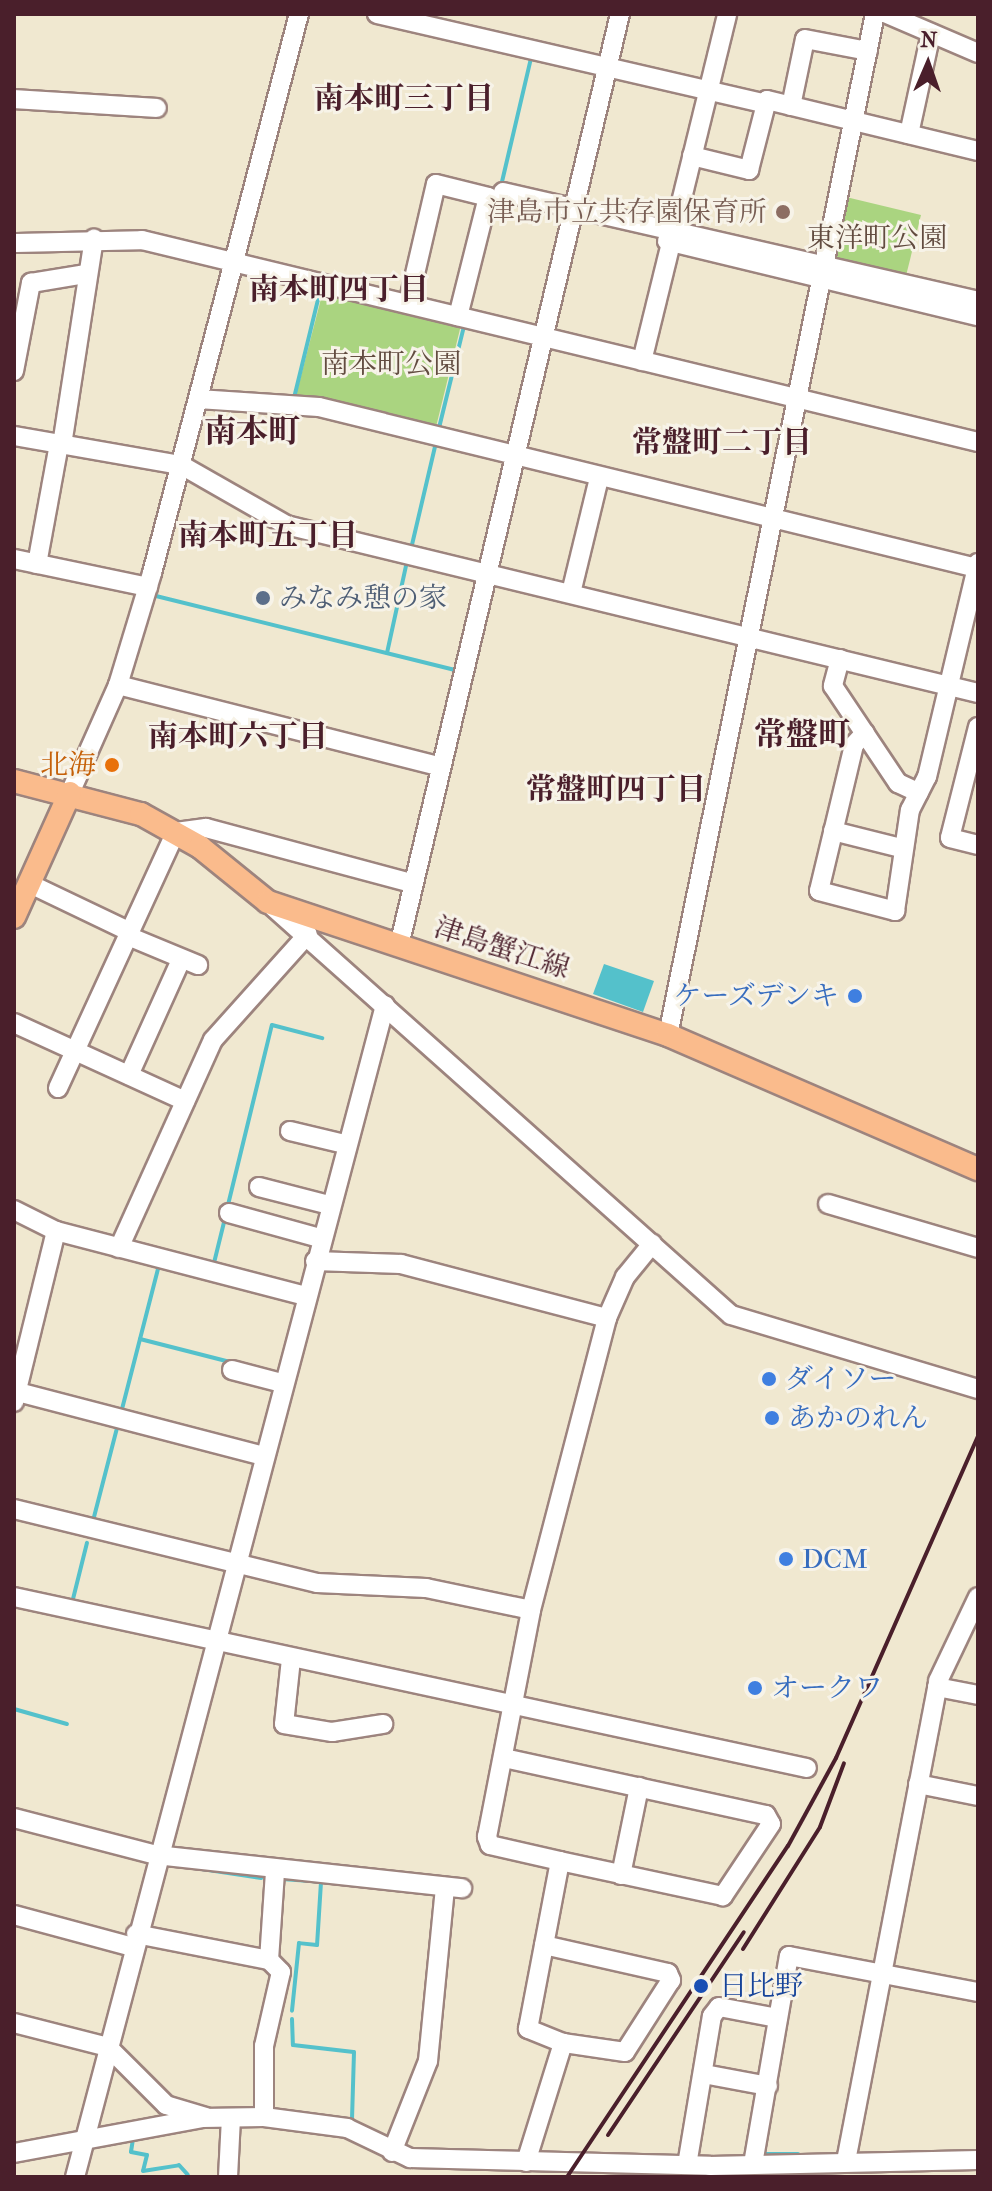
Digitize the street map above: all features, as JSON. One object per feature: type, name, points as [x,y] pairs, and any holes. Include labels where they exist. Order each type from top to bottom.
[{"type":"main road","name":"津島蟹江線","points":[[14,781],[70,793],[176,832],[268,902],[668,1035],[978,1169]]},
{"type":"main road","points":[[14,917],[70,793]]},
{"type":"street","points":[[70,793],[118,685],[146,592],[299,14]]},
{"type":"street","points":[[377,14],[978,151]]},
{"type":"street","points":[[399,946],[438,766],[620,14]]},
{"type":"street","points":[[642,361],[727,14]]},
{"type":"street","points":[[668,1035],[875,14]]},
{"type":"street","points":[[887,14],[978,53]]},
{"type":"street","points":[[909,134],[931,33]]},
{"type":"street","points":[[791,106],[805,39],[868,51]]},
{"type":"street","points":[[14,99],[157,108]]},
{"type":"street","points":[[692,156],[749,170],[766,104]]},
{"type":"street","points":[[408,304],[436,184],[488,197],[458,316]]},
{"type":"street","points":[[503,192],[572,213],[823,271],[978,301]]},
{"type":"street","points":[[37,564],[61,444],[94,238]]},
{"type":"street","points":[[14,243],[94,238],[142,240],[978,442]]},
{"type":"street","points":[[823,271],[978,316]]},
{"type":"street","points":[[14,371],[31,283],[86,274]]},
{"type":"street","points":[[198,399],[319,407],[599,478],[977,566],[949,686],[901,848],[895,911],[819,891],[854,745],[865,733]]},
{"type":"street","points":[[14,436],[181,465],[286,525],[978,693]]},
{"type":"street","points":[[571,593],[599,478]]},
{"type":"street","points":[[14,559],[146,592]]},
{"type":"street","points":[[14,572],[146,592]]},
{"type":"street","points":[[840,659],[833,686],[898,783],[919,793]]},
{"type":"street","points":[[118,685],[438,766]]},
{"type":"street","points":[[978,727],[973,765],[950,838],[978,845]]},
{"type":"street","points":[[58,1088],[176,832],[206,828],[411,883]]},
{"type":"street","points":[[833,831],[901,848]]},
{"type":"street","points":[[30,884],[190,963],[129,1075]]},
{"type":"street","points":[[268,902],[308,934],[731,1315],[978,1389]]},
{"type":"street","points":[[119,1248],[213,1040],[308,934]]},
{"type":"street","points":[[75,2177],[156,1855],[236,1564],[344,1144],[385,1005]]},
{"type":"street","points":[[14,1023],[185,1101]]},
{"type":"street","points":[[290,1131],[344,1144]]},
{"type":"street","points":[[259,1187],[329,1205]]},
{"type":"street","points":[[828,1204],[978,1248]]},
{"type":"street","points":[[14,1210],[56,1231],[305,1296]]},
{"type":"street","points":[[229,1213],[320,1238]]},
{"type":"street","points":[[56,1231],[15,1395],[264,1456]]},
{"type":"street","points":[[504,1758],[766,1815],[771,1824],[723,1896],[490,1845],[504,1758],[515,1710],[531,1610],[607,1318],[625,1277],[652,1244]]},
{"type":"street","points":[[315,1261],[401,1264],[607,1318]]},
{"type":"street","points":[[232,1370],[282,1383]]},
{"type":"street","points":[[14,1509],[333,1586],[426,1588],[531,1610]]},
{"type":"street","points":[[14,1597],[213,1645],[291,1659],[515,1710],[807,1768]]},
{"type":"street","points":[[846,2161],[937,1687],[978,1597]]},
{"type":"street","points":[[291,1659],[284,1724],[332,1732],[383,1724]]},
{"type":"street","points":[[937,1687],[978,1695]]},
{"type":"street","points":[[918,1784],[978,1796]]},
{"type":"street","points":[[621,1875],[639,1787]]},
{"type":"street","points":[[14,1818],[156,1855],[275,1872],[454,1887],[428,2061],[392,2152]]},
{"type":"street","points":[[544,1945],[668,1973],[671,1980],[625,2052],[563,2043],[528,2034],[544,1945],[560,1861]]},
{"type":"street","points":[[269,1960],[275,1872]]},
{"type":"street","points":[[14,1915],[134,1940],[269,1960],[281,1972],[264,2046],[264,2117]]},
{"type":"street","points":[[753,2164],[789,1956],[978,1992]]},
{"type":"street","points":[[687,2165],[719,2007],[778,2018]]},
{"type":"street","points":[[14,2023],[108,2047],[166,2105],[208,2118]]},
{"type":"street","points":[[526,2162],[563,2043]]},
{"type":"street","points":[[704,2074],[768,2086]]},
{"type":"street","points":[[14,2153],[208,2118],[264,2117],[347,2128],[392,2152],[526,2162],[687,2165],[710,2172],[753,2164],[978,2160]]},
{"type":"street","points":[[228,2177],[231,2118]]},
{"type":"green space","name":"東洋町公園","points":[[846,197],[921,215],[905,280],[833,260]]},
{"type":"green space","name":"南本町公園","points":[[323,291],[461,325],[435,431],[295,399]]},
{"type":"water","points":[[604,964],[654,981],[643,1012],[593,994]]},
{"type":"waterway","points":[[501,186],[532,54]]},
{"type":"waterway","points":[[294,398],[320,291]]},
{"type":"waterway","points":[[438,432],[464,326]]},
{"type":"waterway","points":[[411,549],[435,447]]},
{"type":"waterway","points":[[387,653],[407,561]]},
{"type":"waterway","points":[[156,596],[456,670]]},
{"type":"waterway","points":[[227,1209],[272,1025],[322,1038]]},
{"type":"waterway","points":[[213,1267],[225,1218]]},
{"type":"waterway","points":[[121,1413],[159,1265]]},
{"type":"waterway","points":[[140,1339],[230,1362]]},
{"type":"waterway","points":[[94,1517],[118,1424]]},
{"type":"waterway","points":[[72,1603],[87,1543]]},
{"type":"waterway","points":[[14,1709],[67,1724]]},
{"type":"waterway","points":[[195,1868],[261,1878]]},
{"type":"waterway","points":[[282,1879],[321,1882],[317,1945],[299,1943],[292,2011]]},
{"type":"waterway","points":[[292,2019],[293,2045],[354,2052],[352,2120]]},
{"type":"waterway","points":[[133,2139],[131,2152],[147,2155],[143,2171],[179,2165],[188,2175]]},
{"type":"waterway","points":[[761,2154],[798,2154]]},
{"type":"railway","points":[[567,2177],[788,1846],[836,1758],[978,1436]]},
{"type":"railway","points":[[743,1949],[820,1827],[844,1763]]},
{"type":"railway","points":[[608,2135],[744,1932]]},
{"type":"place","name":"津島市立共存園保育所","points":[[783,212]]},
{"type":"place","name":"みなみ憩の家","points":[[263,598]]},
{"type":"place","name":"北海","points":[[112,765]]},
{"type":"place","name":"ケーズデンキ","points":[[855,996]]},
{"type":"place","name":"ダイソー","points":[[769,1379]]},
{"type":"place","name":"あかのれん","points":[[772,1418]]},
{"type":"place","name":"DCM","points":[[786,1559]]},
{"type":"place","name":"オークワ","points":[[755,1688]]},
{"type":"place","name":"日比野","points":[[701,1986]]},
{"type":"district","name":"南本町三丁目","points":[[404,99]]},
{"type":"district","name":"南本町四丁目","points":[[339,290]]},
{"type":"district","name":"南本町","points":[[252,432]]},
{"type":"district","name":"常盤町二丁目","points":[[722,443]]},
{"type":"district","name":"南本町五丁目","points":[[268,536]]},
{"type":"district","name":"常盤町","points":[[802,735]]},
{"type":"district","name":"南本町六丁目","points":[[238,737]]},
{"type":"district","name":"常盤町四丁目","points":[[616,790]]}]
